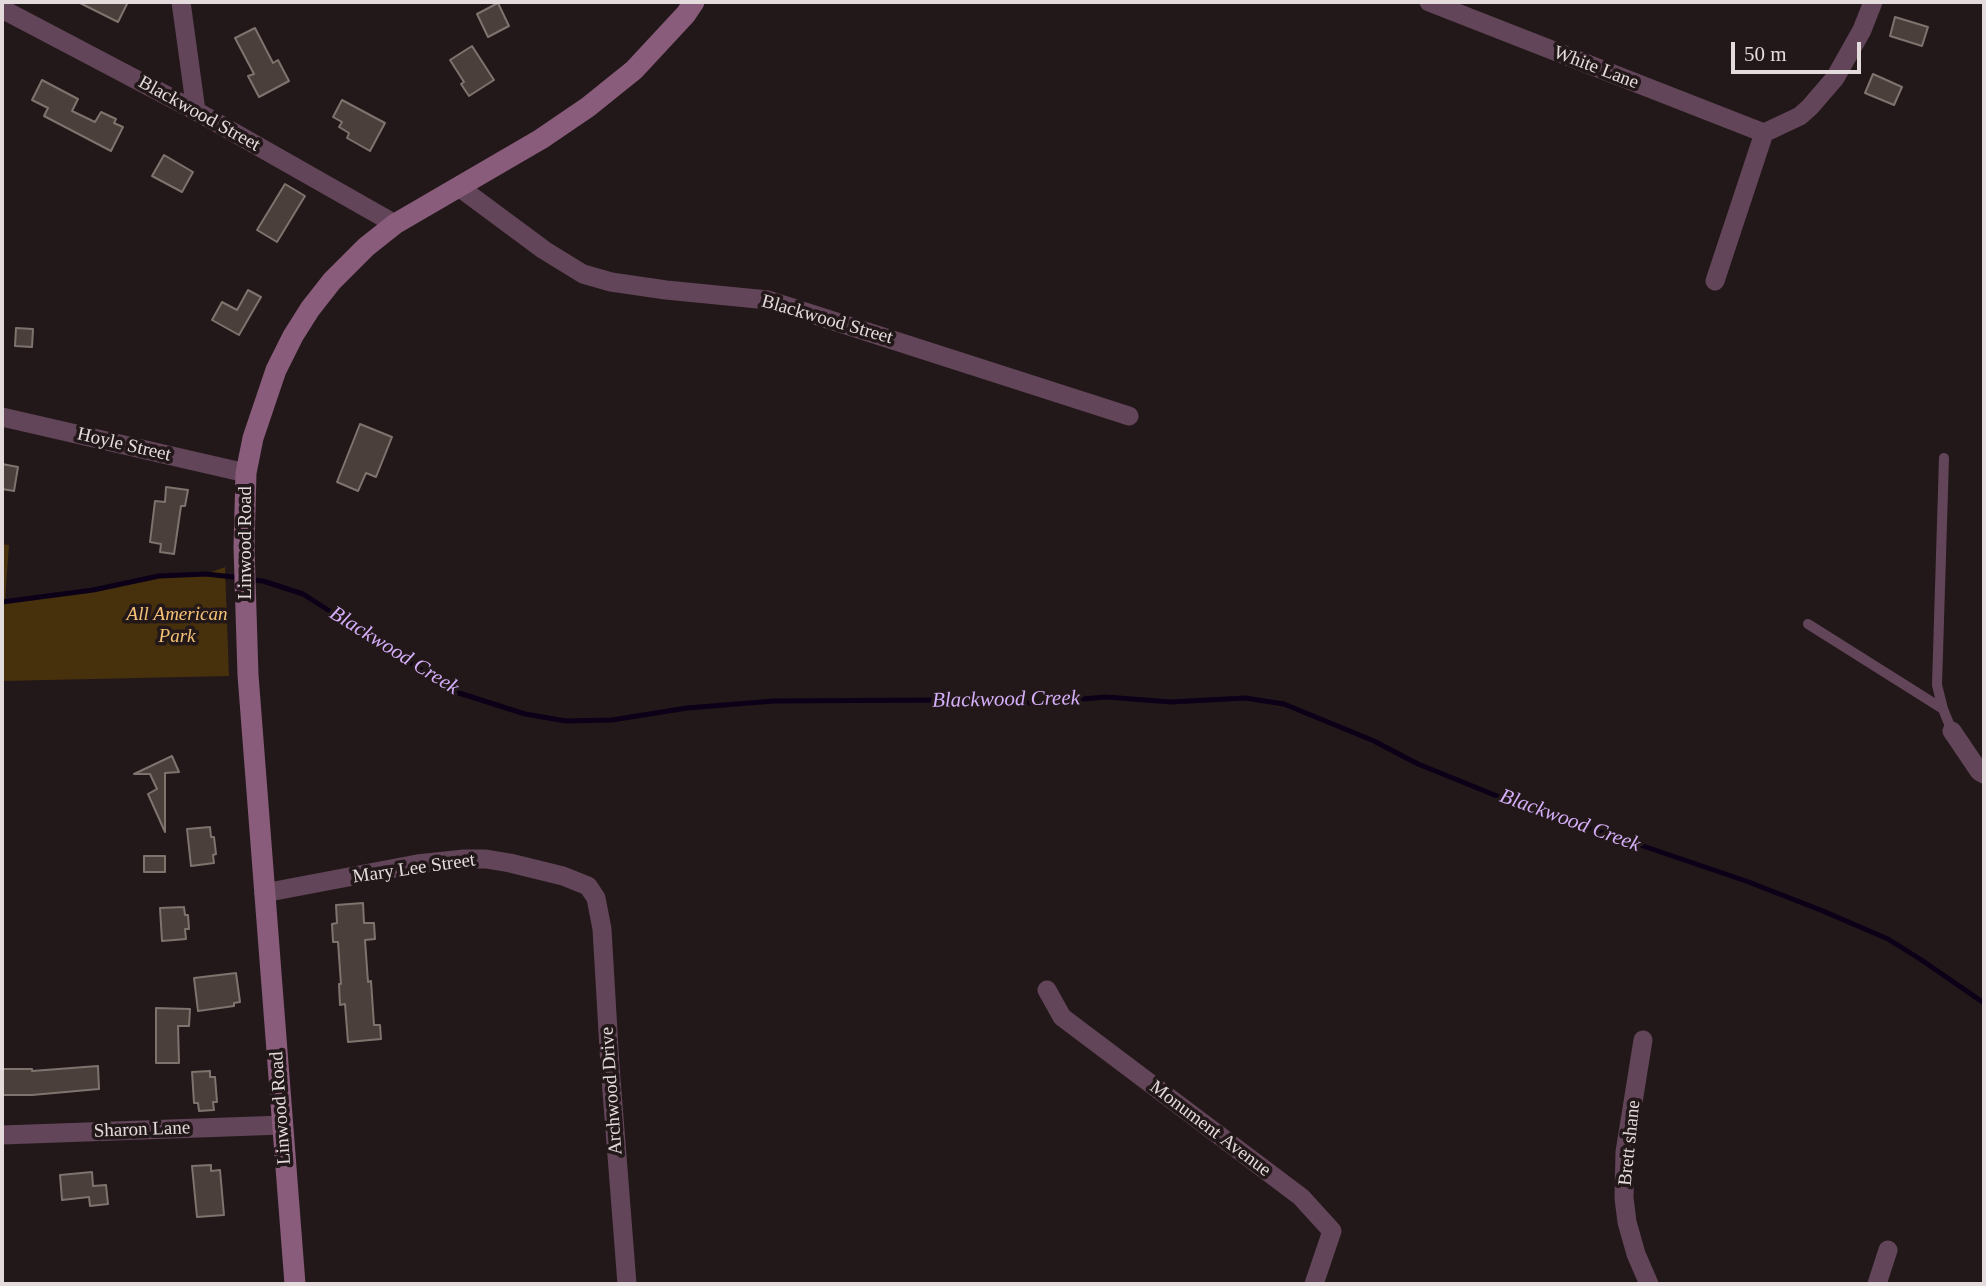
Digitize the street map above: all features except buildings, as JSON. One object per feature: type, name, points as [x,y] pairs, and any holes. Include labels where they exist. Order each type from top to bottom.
[{"type":"main road","name":"Linwood Road","points":[[295,1284],[248,675],[244,547],[246,473],[253,438],[276,370],[293,336],[332,281],[366,247],[395,224],[541,139],[588,107],[634,70],[694,2]]},
{"type":"street","points":[[181,2],[195,111]]},
{"type":"street","name":"White Lane","points":[[1429,2],[1764,133]]},
{"type":"street","points":[[1715,281],[1764,133],[1800,116],[1835,78],[1862,30],[1873,2]]},
{"type":"street","name":"Blackwood Street","points":[[2,9],[195,111],[395,224]]},
{"type":"street","name":"Blackwood Street","points":[[459,187],[544,250],[583,274],[611,282],[652,288],[768,300],[1129,416]]},
{"type":"street","name":"Hoyle Street","points":[[2,417],[246,473]]},
{"type":"street","points":[[1952,731],[1979,771],[1984,774]]},
{"type":"street","name":"Mary Lee Street","points":[[264,893],[416,864],[486,859],[563,876],[588,886],[596,898]]},
{"type":"street","name":"Archwood Drive","points":[[596,898],[602,929],[627,1284]]},
{"type":"street","name":"Monument Avenue","points":[[1047,990],[1062,1017],[1301,1198],[1332,1231],[1314,1284]]},
{"type":"street","name":"Brett shane","points":[[1643,1040],[1625,1152],[1624,1198],[1636,1254],[1649,1284]]},
{"type":"street","name":"Sharon Lane","points":[[2,1135],[283,1125]]},
{"type":"street","points":[[1877,1284],[1888,1250]]},
{"type":"lane","points":[[1944,458],[1937,685],[1952,731]]},
{"type":"lane","points":[[1808,624],[1943,709]]},
{"type":"green space","name":"All American Park","points":[[2,544],[9,545],[5,601],[93,590],[159,576],[206,574],[225,567],[229,676],[2,681]]},
{"type":"waterway","name":"Blackwood Creek","points":[[2,602],[93,590],[159,576],[206,574],[242,578]]},
{"type":"waterway","name":"Blackwood Creek","points":[[251,580],[263,581],[303,594],[456,692],[525,714],[566,721],[612,720],[687,708],[774,701],[935,700],[1035,703],[1106,697],[1171,702],[1245,698],[1284,704],[1502,798],[1746,881],[1823,911],[1888,939],[1984,1003]]}]
